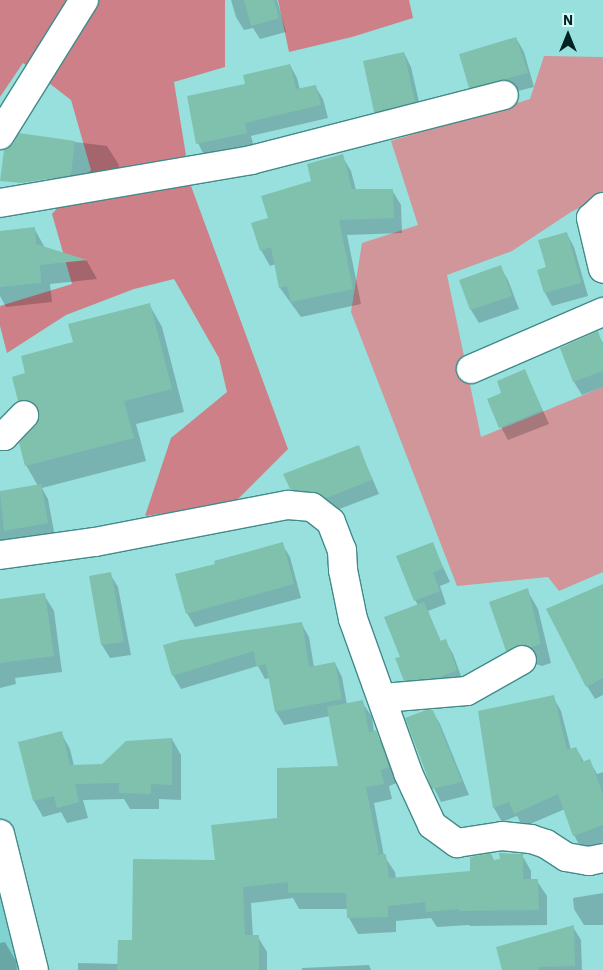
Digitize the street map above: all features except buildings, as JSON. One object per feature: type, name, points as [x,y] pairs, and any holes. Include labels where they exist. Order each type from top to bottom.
[{"type":"street","points":[[0,135],[84,0]]},
{"type":"street","points":[[0,203],[251,160],[504,95]]},
{"type":"street","points":[[603,207],[591,218],[603,270]]},
{"type":"street","points":[[471,369],[603,312]]},
{"type":"street","points":[[0,436],[4,436],[24,414]]},
{"type":"street","points":[[0,554],[95,542],[288,505],[312,507],[331,522],[342,550],[343,570],[353,619],[383,698],[408,773],[432,825],[457,844],[502,836],[531,839],[574,858],[589,861],[603,858]]},
{"type":"street","points":[[383,698],[466,690],[522,660]]},
{"type":"street","points":[[0,834],[34,970]]},
{"type":"shaded area","points":[[0,0],[225,0],[225,67],[174,82],[191,186],[288,449],[234,503],[145,516],[171,438],[227,392],[219,358],[174,279],[134,289],[66,315],[7,353],[0,326],[0,306],[72,284],[52,214],[91,170],[71,100],[23,63],[0,97]]},
{"type":"shaded area","points":[[278,0],[409,0],[413,18],[352,37],[289,52]]},
{"type":"shaded area","points":[[544,56],[603,57],[603,196],[571,212],[512,251],[447,275],[481,437],[603,387],[603,572],[559,591],[548,577],[457,586],[351,312],[362,243],[418,225],[391,141],[530,99]]},
{"type":"shaded area","points":[[0,879],[23,970],[0,970]]}]
